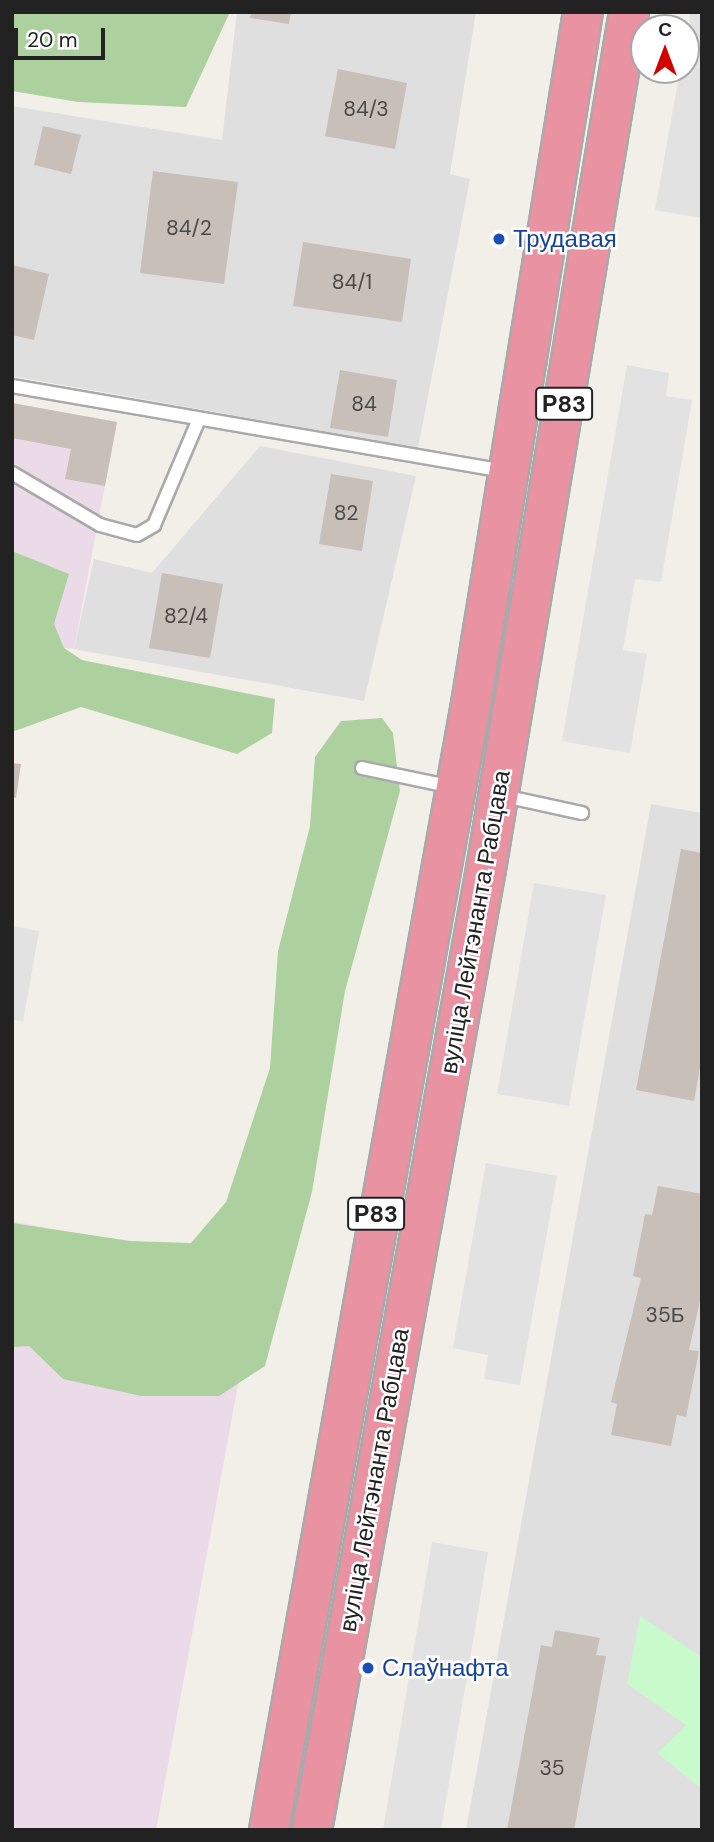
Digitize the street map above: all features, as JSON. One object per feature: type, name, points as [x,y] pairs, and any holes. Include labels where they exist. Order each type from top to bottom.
[{"type":"highway","name":"вуліца Лейтэнанта Рабцава","points":[[269,1830],[456,788],[583,12]]},
{"type":"highway","name":"вуліца Лейтэнанта Рабцава","points":[[312,1830],[499,795],[629,12]]},
{"type":"lane","points":[[12,387],[507,471]]},
{"type":"lane","points":[[12,473],[100,525],[137,535],[154,525],[199,419]]},
{"type":"lane","points":[[362,768],[456,788]]},
{"type":"lane","points":[[499,795],[582,813]]},
{"type":"shaded area","points":[[237,12],[476,12],[450,174],[470,179],[418,448],[12,376],[12,106],[222,140]]},
{"type":"shaded area","points":[[702,12],[702,218],[655,210],[678,84],[700,84],[700,14],[690,14]]},
{"type":"shaded area","points":[[627,365],[669,373],[666,396],[692,400],[661,582],[635,579],[623,650],[647,654],[630,753],[562,741]]},
{"type":"shaded area","points":[[12,403],[117,422],[74,649],[12,641]]},
{"type":"shaded area","points":[[260,446],[416,476],[364,701],[74,649],[94,559],[152,573]]},
{"type":"shaded area","points":[[651,804],[702,813],[702,1830],[466,1830]]},
{"type":"shaded area","points":[[534,883],[606,895],[569,1106],[497,1094]]},
{"type":"shaded area","points":[[12,926],[39,931],[23,1022],[12,1019]]},
{"type":"shaded area","points":[[486,1163],[557,1176],[520,1385],[484,1379],[488,1355],[453,1348]]},
{"type":"shaded area","points":[[12,1221],[259,1271],[156,1830],[12,1830]]},
{"type":"shaded area","points":[[432,1542],[488,1552],[441,1830],[383,1830]]},
{"type":"green space","points":[[12,12],[230,12],[186,107],[78,102],[12,91]]},
{"type":"green space","points":[[12,551],[69,574],[54,624],[64,648],[82,660],[275,699],[272,733],[237,754],[81,707],[12,732]]},
{"type":"green space","points":[[382,718],[393,733],[400,791],[345,991],[312,1192],[265,1366],[219,1396],[141,1396],[63,1379],[29,1346],[12,1347],[12,1223],[130,1241],[191,1243],[226,1202],[270,1068],[278,951],[310,826],[315,757],[341,721]]},
{"type":"green space","points":[[640,1616],[702,1657],[702,1789],[657,1753],[686,1725],[627,1684]]},
{"type":"building","points":[[251,12],[291,12],[289,24],[250,18]]},
{"type":"building","points":[[338,69],[407,83],[395,149],[325,136]]},
{"type":"building","points":[[43,126],[81,135],[71,174],[34,165]]},
{"type":"building","points":[[153,171],[238,182],[224,284],[140,273]]},
{"type":"building","points":[[303,242],[411,259],[402,322],[293,306]]},
{"type":"building","points":[[12,265],[49,274],[34,340],[12,335]]},
{"type":"building","points":[[340,370],[397,380],[388,437],[330,428]]},
{"type":"building","points":[[12,403],[117,422],[105,486],[65,479],[71,449],[12,438]]},
{"type":"building","points":[[331,474],[373,481],[362,551],[319,544]]},
{"type":"building","points":[[162,573],[223,584],[210,658],[149,648]]},
{"type":"building","points":[[12,763],[21,764],[16,798],[12,797]]},
{"type":"building","points":[[681,849],[702,853],[702,1057],[694,1101],[636,1090]]},
{"type":"building","points":[[658,1186],[702,1194],[702,1292],[689,1350],[699,1351],[686,1417],[677,1415],[671,1446],[611,1435],[617,1404],[611,1402],[641,1278],[633,1276],[645,1214],[652,1215]]},
{"type":"building","points":[[555,1630],[600,1638],[596,1655],[606,1656],[574,1830],[507,1830],[541,1645],[552,1647]]},
{"type":"place","name":"Трудавая","points":[[499,239]]},
{"type":"place","name":"Слаўнафта","points":[[368,1668]]}]
